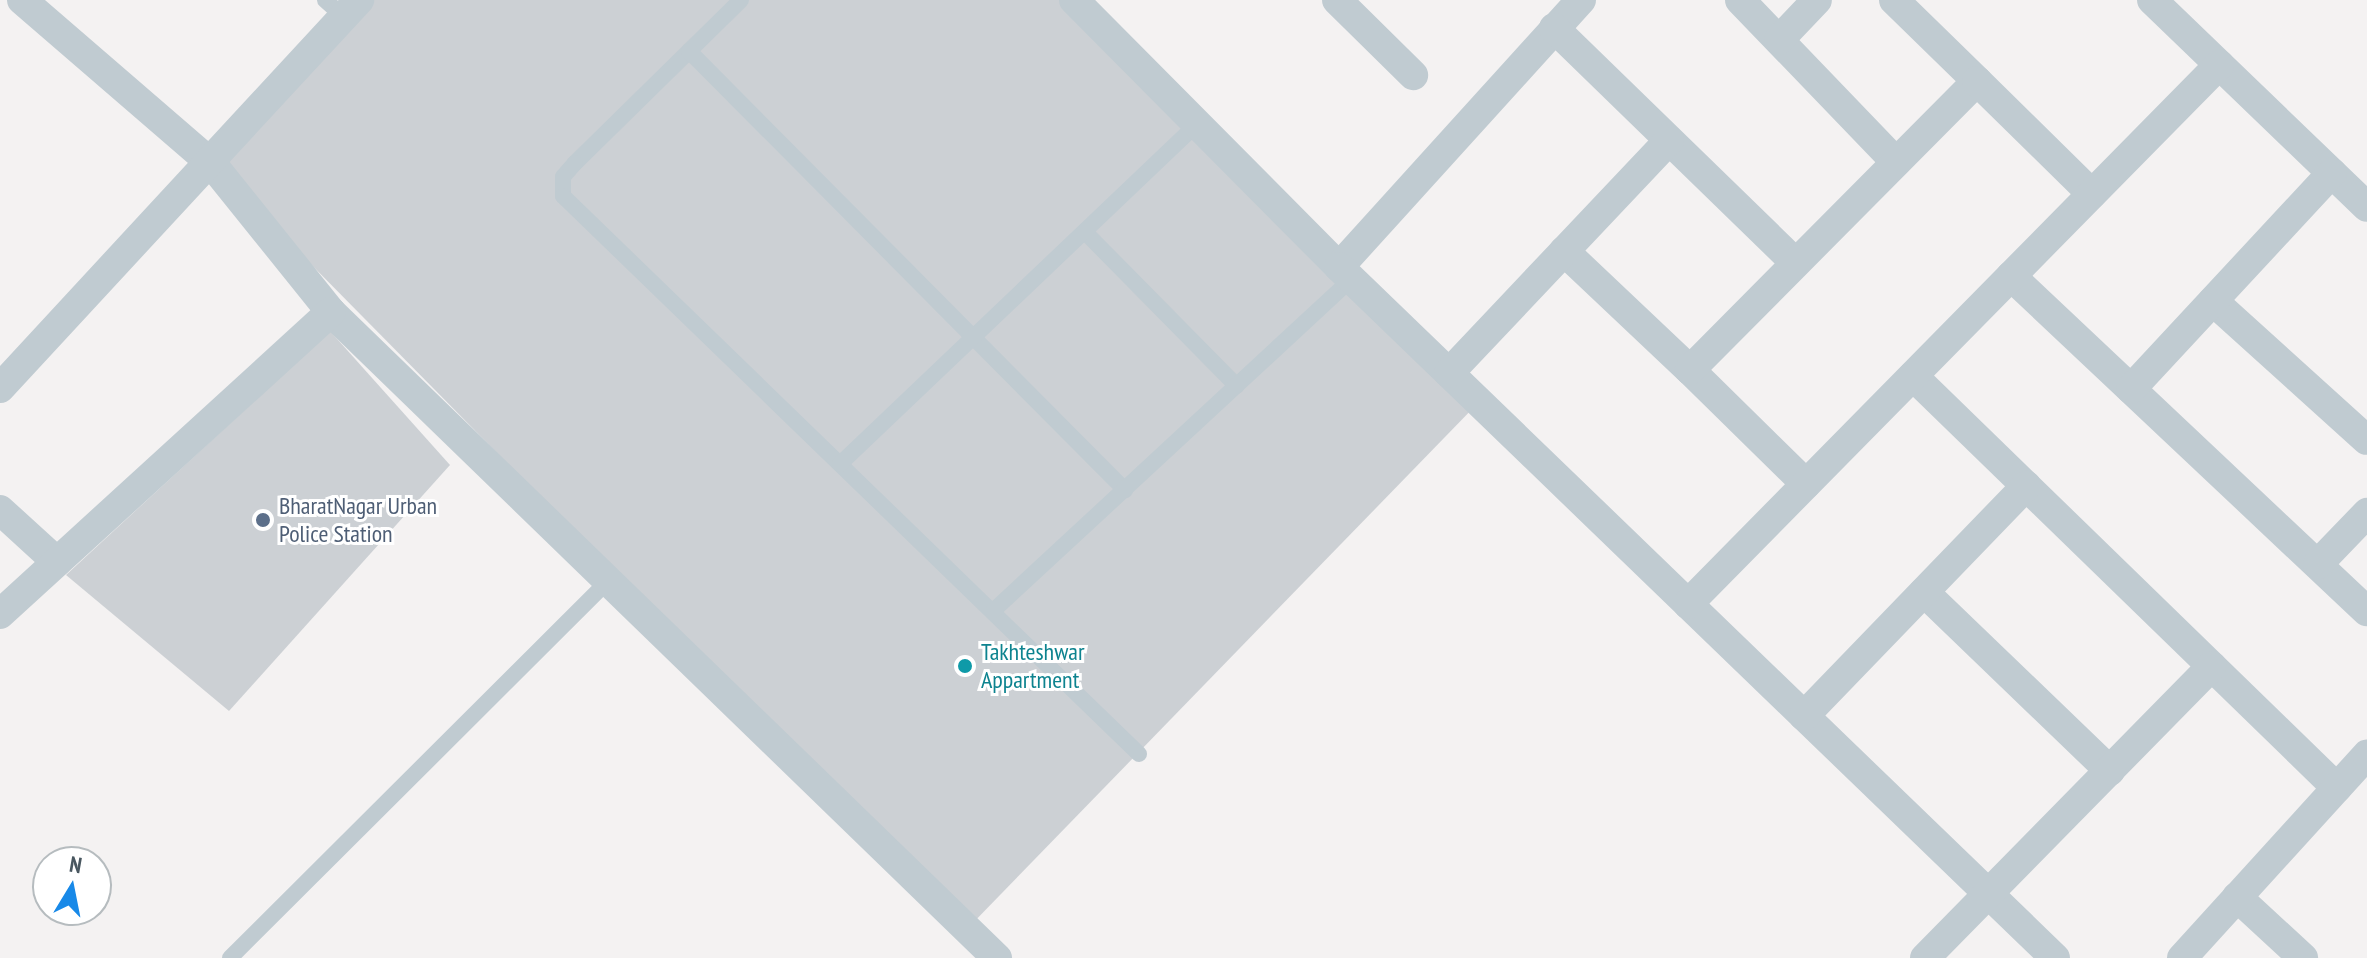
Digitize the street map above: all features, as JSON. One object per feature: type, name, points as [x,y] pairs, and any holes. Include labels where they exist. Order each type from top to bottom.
[{"type":"street","points":[[22,0],[212,164],[331,312],[997,958]]},
{"type":"street","points":[[1074,0],[1345,273],[2055,958]]},
{"type":"street","points":[[1337,0],[1413,75]]},
{"type":"street","points":[[1345,273],[1581,0]]},
{"type":"street","points":[[1740,0],[1896,162]]},
{"type":"street","points":[[1779,40],[1817,0]]},
{"type":"street","points":[[1894,0],[2092,194]]},
{"type":"street","points":[[2152,0],[2367,207]]},
{"type":"street","points":[[0,388],[212,164],[342,5]]},
{"type":"street","points":[[1554,28],[1796,263]]},
{"type":"street","points":[[1688,604],[2219,65]]},
{"type":"street","points":[[1690,370],[1977,81]]},
{"type":"street","points":[[1449,373],[1669,140]]},
{"type":"street","points":[[2131,389],[2332,173]]},
{"type":"street","points":[[1564,251],[1806,484]]},
{"type":"street","points":[[2011,276],[2367,611]]},
{"type":"street","points":[[2213,301],[2367,440]]},
{"type":"street","points":[[0,614],[331,312]]},
{"type":"street","points":[[1913,376],[2337,788]]},
{"type":"street","points":[[1804,716],[2026,486]]},
{"type":"street","points":[[0,510],[57,562]]},
{"type":"street","points":[[2318,564],[2367,513]]},
{"type":"street","points":[[1924,592],[2110,771]]},
{"type":"street","points":[[1925,958],[2212,666]]},
{"type":"street","points":[[2182,958],[2367,755]]},
{"type":"street","points":[[2237,897],[2303,958]]},
{"type":"lane","points":[[741,0],[569,170],[560,186],[563,196],[1139,754]]},
{"type":"lane","points":[[689,51],[1125,490]]},
{"type":"lane","points":[[840,464],[1197,124]]},
{"type":"lane","points":[[1085,232],[1237,386]]},
{"type":"lane","points":[[993,611],[1237,386],[1345,273]]},
{"type":"lane","points":[[230,958],[608,581]]},
{"type":"building","name":"Takhteshwar Appartment","points":[[363,0],[1076,0],[1479,402],[967,929],[212,164]]},
{"type":"building","name":"BharatNagar Urban Police Station","points":[[330,331],[450,465],[229,711],[66,575]]},
{"type":"place","name":"BharatNagar Urban Police Station","points":[[263,520]]},
{"type":"place","name":"Takhteshwar Appartment","points":[[965,666]]}]
